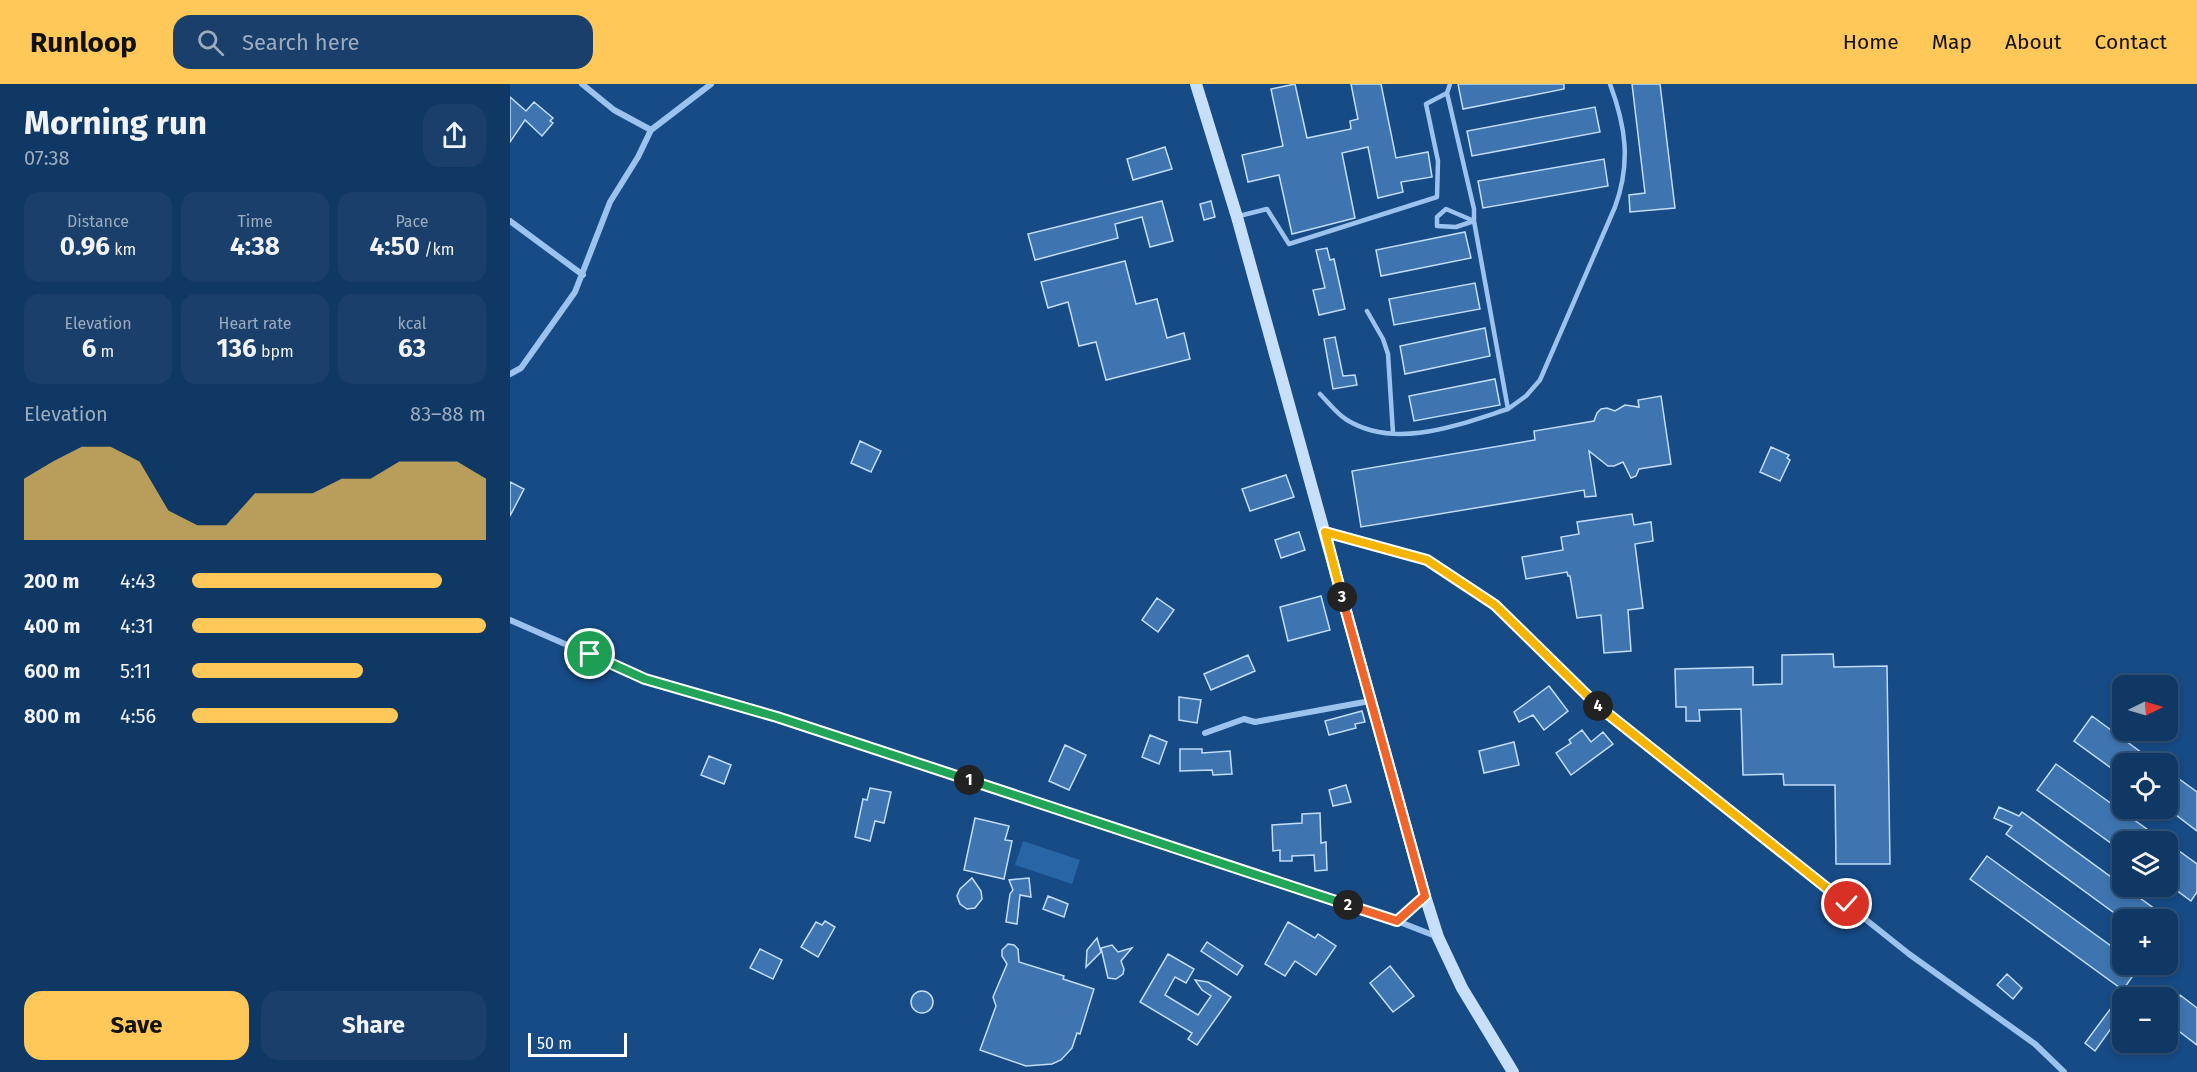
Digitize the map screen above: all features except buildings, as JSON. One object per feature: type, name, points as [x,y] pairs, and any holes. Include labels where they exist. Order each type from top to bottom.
[{"type":"main road","points":[[1196,84],[1237,217],[1438,937],[1462,988],[1513,1072]]},
{"type":"street","points":[[582,84],[614,110],[651,130]]},
{"type":"street","points":[[510,374],[520,368],[575,292],[610,202],[638,157],[651,130],[711,84]]},
{"type":"street","points":[[510,221],[583,275]]},
{"type":"street","points":[[1325,532],[1427,560],[1495,605],[1598,706],[1909,954],[2035,1044],[2064,1072]]},
{"type":"street","points":[[510,620],[645,679],[777,717],[1397,921],[1438,937]]},
{"type":"street","points":[[1205,733],[1244,719],[1255,722],[1370,700]]},
{"type":"street","points":[[1397,921],[1425,896]]},
{"type":"lane","points":[[1450,84],[1447,93],[1474,209],[1473,221],[1508,409]]},
{"type":"lane","points":[[1320,394],[1346,420],[1375,432],[1393,433],[1425,433],[1508,409],[1526,396],[1539,380],[1616,207],[1623,186],[1626,163],[1620,111],[1610,84]]},
{"type":"lane","points":[[1237,217],[1268,209],[1289,244],[1437,197],[1438,160],[1426,104],[1447,93]]},
{"type":"lane","points":[[1446,209],[1473,221],[1456,227],[1437,226],[1437,217],[1446,209]]},
{"type":"lane","points":[[1367,311],[1383,339],[1388,354],[1393,433]]},
{"type":"shaded area","points":[[1023,841],[1080,860],[1072,884],[1015,865]]},
{"type":"route","points":[[590,654],[645,679],[777,717],[1397,921],[1425,896],[1325,532],[1427,560],[1495,605],[1598,706],[1847,904]]}]
